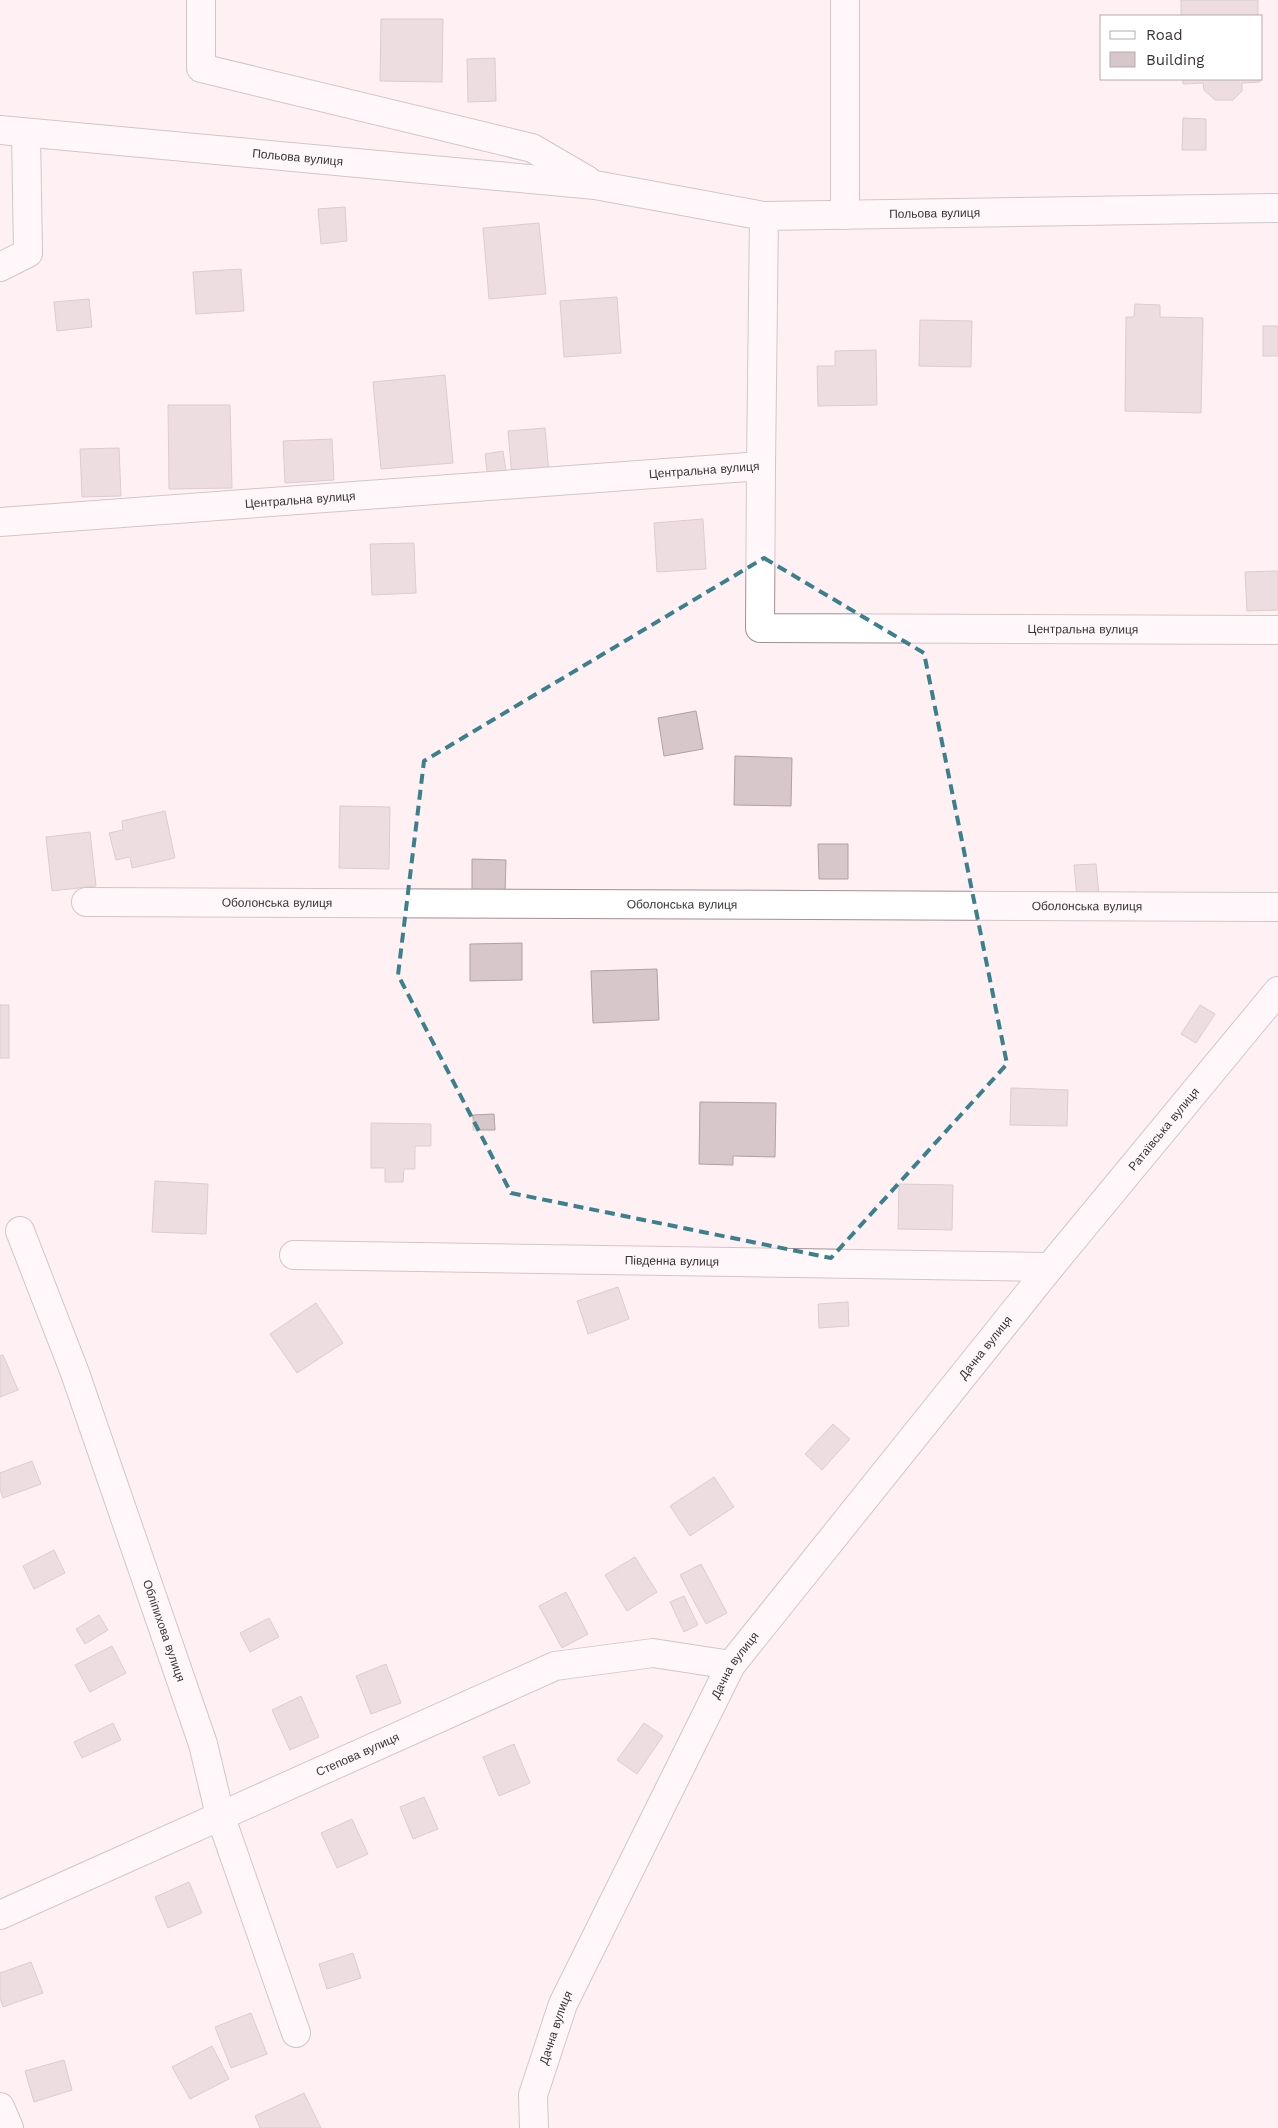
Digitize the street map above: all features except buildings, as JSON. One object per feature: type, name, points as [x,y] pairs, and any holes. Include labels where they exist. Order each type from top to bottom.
[{"type":"street","name":"Польова вулиця","points":[[201,0],[200,68],[532,148],[595,184]]},
{"type":"street","points":[[845,0],[845,215]]},
{"type":"street","name":"Польова вулиця","points":[[13,132],[595,184],[764,216],[1278,208]]},
{"type":"street","points":[[0,267],[28,253],[13,132]]},
{"type":"street","points":[[761,466],[764,216]]},
{"type":"street","name":"Центральна вулиця","points":[[0,522],[761,466],[760,628],[1278,630]]},
{"type":"street","name":"Оболонська вулиця","points":[[86,902],[1278,907]]},
{"type":"street","name":"Ратаївська вулиця","points":[[1050,1267],[1278,991]]},
{"type":"street","name":"Обліпихова вулиця","points":[[20,1232],[74,1373],[203,1744],[220,1815],[296,2033]]},
{"type":"street","name":"Південна вулиця","points":[[294,1254],[1050,1267]]},
{"type":"street","name":"Дачна вулиця","points":[[534,2128],[532,2095],[563,2004],[731,1666],[1050,1267]]},
{"type":"street","name":"Степова вулиця","points":[[0,1915],[555,1666],[653,1652],[731,1666]]},
{"type":"street","points":[[0,2107],[8,2128]]},
{"type":"highlighted area","points":[[764,558],[924,653],[1007,1064],[831,1258],[511,1193],[398,975],[424,761]]}]
